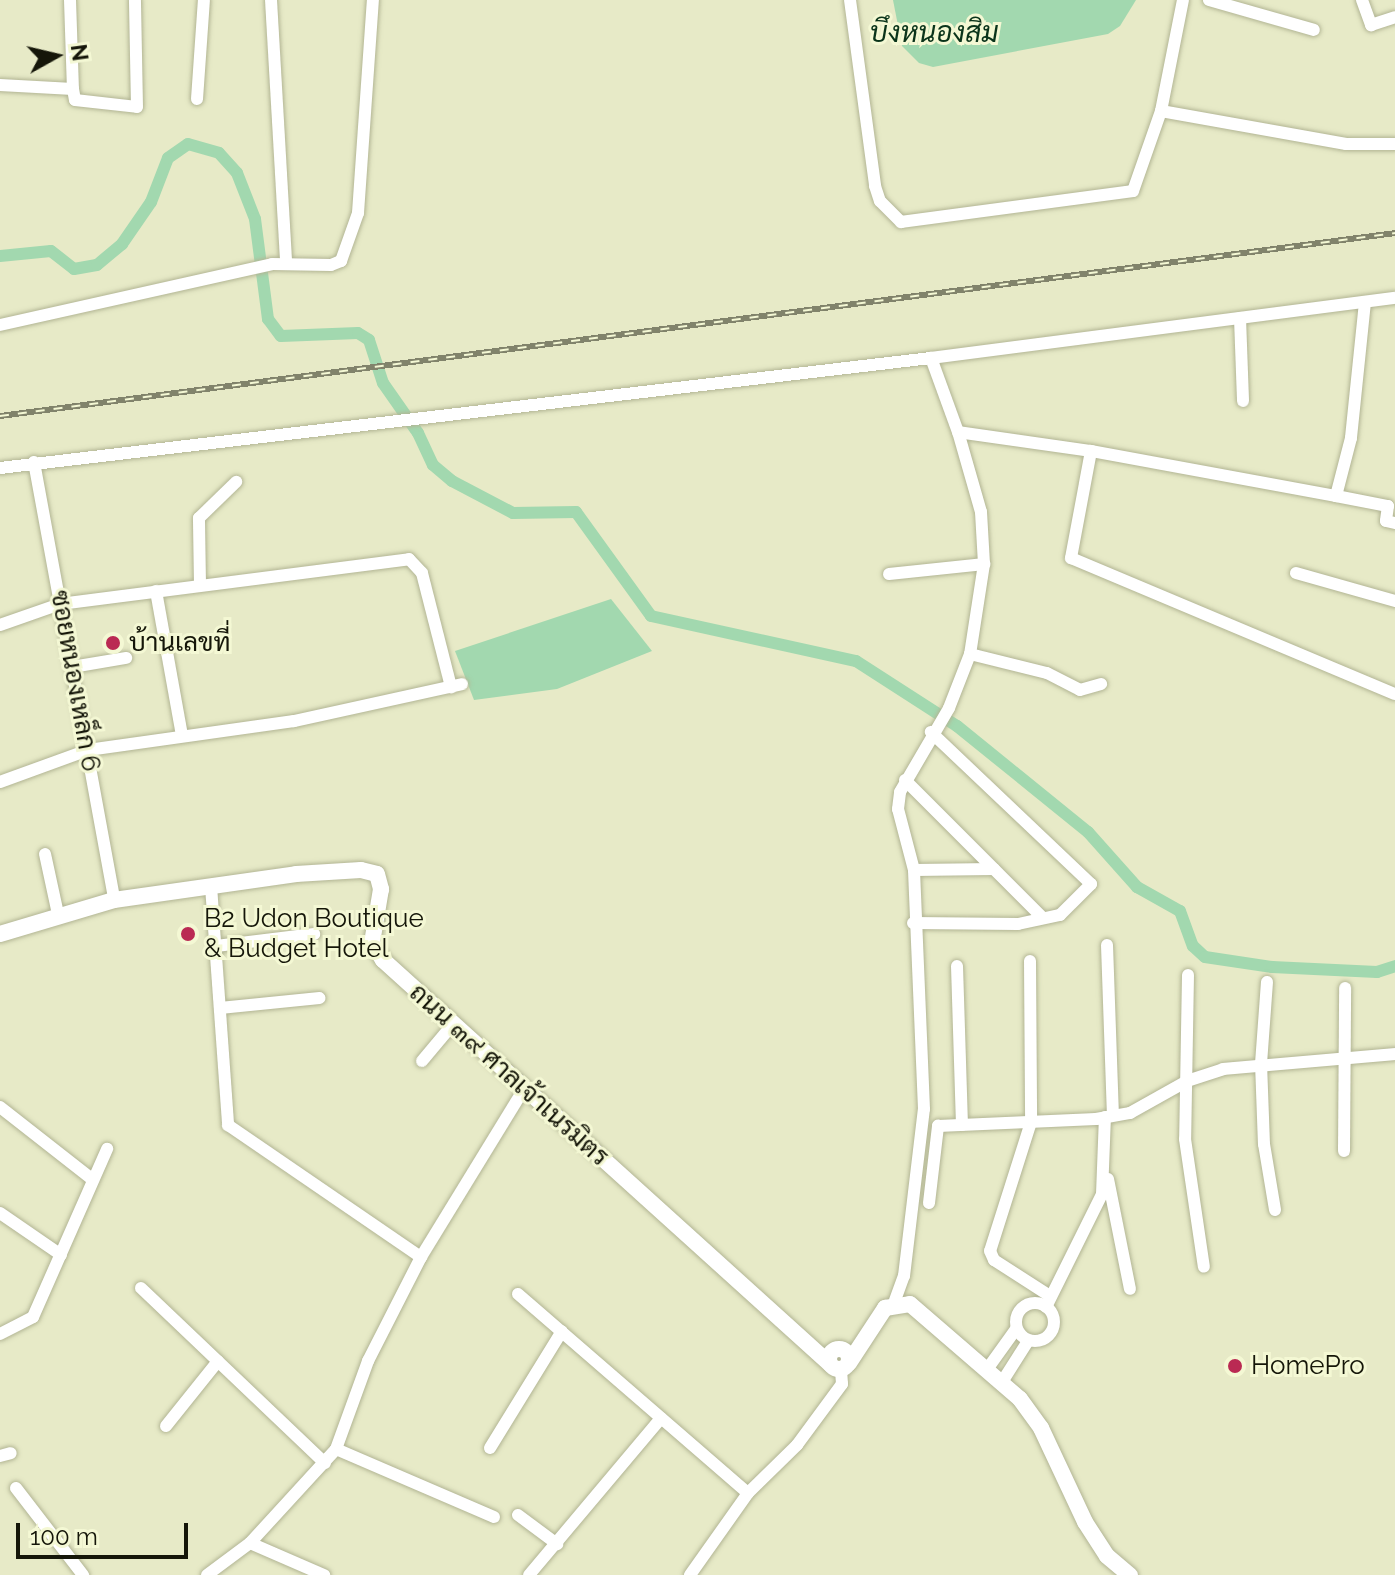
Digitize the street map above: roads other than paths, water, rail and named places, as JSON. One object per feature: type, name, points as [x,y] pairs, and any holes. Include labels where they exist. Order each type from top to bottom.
[{"type":"main road","name":"ถนน ๓๙ ศาลเจ้าเนรมิตร","points":[[0,934],[58,914],[114,900],[329,871],[377,874],[381,889],[372,943],[453,1024],[810,1348],[838,1359]]},
{"type":"main road","points":[[838,1359],[894,1303],[910,1304],[988,1368],[1041,1428],[1085,1522],[1107,1556],[1130,1575]]},
{"type":"street","points":[[70,0],[75,100],[137,107],[135,0]]},
{"type":"street","points":[[197,99],[204,0]]},
{"type":"street","points":[[271,0],[286,263]]},
{"type":"street","points":[[0,325],[272,264],[331,265],[341,261],[358,213],[373,0]]},
{"type":"street","points":[[850,0],[875,186],[880,201],[901,222],[1133,191],[1161,111],[1183,0]]},
{"type":"street","points":[[1209,0],[1314,30]]},
{"type":"street","points":[[1362,0],[1371,25],[1395,17]]},
{"type":"street","points":[[0,85],[73,89]]},
{"type":"street","points":[[1161,111],[1346,144],[1395,144]]},
{"type":"street","points":[[0,468],[383,419],[931,358],[1395,298]]},
{"type":"street","points":[[1336,496],[1351,438],[1365,302]]},
{"type":"street","points":[[1240,318],[1243,401]]},
{"type":"street","points":[[894,1303],[904,1276],[924,1109],[913,923],[914,870],[898,809],[905,780],[946,713],[970,654],[984,564],[978,499],[931,358]]},
{"type":"street","points":[[958,432],[1091,451],[1388,506],[1386,521],[1395,523]]},
{"type":"street","points":[[1091,451],[1071,558],[1395,694]]},
{"type":"street","name":"ซอยหนองเหล็ก 6","points":[[34,462],[114,900]]},
{"type":"street","points":[[200,585],[199,518],[236,482]]},
{"type":"street","points":[[0,625],[60,604],[413,560],[422,573],[456,685],[294,721],[88,750],[0,782]]},
{"type":"street","points":[[889,574],[984,564]]},
{"type":"street","points":[[1296,573],[1395,601]]},
{"type":"street","points":[[156,591],[182,736]]},
{"type":"street","points":[[970,654],[1047,673],[1080,690],[1101,684]]},
{"type":"street","points":[[72,667],[126,658]]},
{"type":"street","points":[[913,923],[1018,924],[1060,915],[1091,884],[933,730]]},
{"type":"street","points":[[905,780],[1043,918]]},
{"type":"street","points":[[45,854],[58,914]]},
{"type":"street","points":[[914,870],[994,869]]},
{"type":"street","points":[[211,886],[228,1125],[421,1257]]},
{"type":"street","points":[[216,946],[314,934]]},
{"type":"street","points":[[988,1368],[1016,1329],[1023,1307],[1048,1301],[1096,1211],[1109,1116],[1107,945]]},
{"type":"street","points":[[1016,1329],[1028,1341],[1039,1341],[1052,1331],[1048,1301],[994,1260],[990,1251],[1031,1122],[1030,961]]},
{"type":"street","points":[[957,966],[962,1125]]},
{"type":"street","points":[[1188,975],[1185,1139],[1204,1267]]},
{"type":"street","points":[[1267,982],[1261,1063],[1264,1144],[1275,1210]]},
{"type":"street","points":[[1344,1151],[1341,1059],[1345,988]]},
{"type":"street","points":[[220,1008],[320,998]]},
{"type":"street","points":[[422,1061],[453,1024]]},
{"type":"street","points":[[929,1203],[938,1126],[1130,1113],[1187,1081],[1261,1063],[1395,1054]]},
{"type":"street","points":[[207,1575],[250,1543],[336,1449],[368,1361],[421,1257],[524,1089]]},
{"type":"street","points":[[0,1107],[93,1180]]},
{"type":"street","points":[[0,1334],[33,1317],[107,1149]]},
{"type":"street","points":[[1104,1164],[1130,1289]]},
{"type":"street","points":[[0,1213],[61,1255]]},
{"type":"street","points":[[141,1288],[325,1463]]},
{"type":"street","points":[[518,1294],[748,1493]]},
{"type":"street","points":[[490,1448],[562,1331]]},
{"type":"street","points":[[1002,1382],[1028,1341]]},
{"type":"street","points":[[690,1575],[748,1493],[797,1445],[842,1384],[838,1359]]},
{"type":"street","points":[[166,1426],[218,1361]]},
{"type":"street","points":[[529,1575],[661,1418]]},
{"type":"street","points":[[336,1449],[494,1517]]},
{"type":"street","points":[[16,1488],[83,1575]]},
{"type":"street","points":[[518,1515],[557,1544]]},
{"type":"street","points":[[250,1543],[324,1575]]},
{"type":"water","name":"บึงหนองสิม","points":[[893,0],[1136,0],[1120,26],[1108,34],[933,67],[919,63],[902,46]]},
{"type":"water","points":[[611,599],[652,651],[557,689],[474,700],[455,651]]},
{"type":"waterway","points":[[0,256],[51,251],[74,269],[97,265],[122,244],[151,202],[168,158],[188,144],[219,153],[237,173],[255,219],[268,319],[281,336],[358,333],[369,340],[383,383],[418,433],[433,465],[452,481],[513,513],[576,512],[651,616],[856,661],[957,726],[1088,832],[1137,887],[1180,911],[1193,946],[1205,957],[1272,967],[1377,972],[1395,966]]},
{"type":"railway","points":[[0,416],[1395,233]]},
{"type":"place","name":"บ้านเลขที่","points":[[113,643]]},
{"type":"place","name":"B2 Udon Boutique & Budget Hotel","points":[[188,934]]},
{"type":"place","name":"HomePro","points":[[1235,1366]]}]
